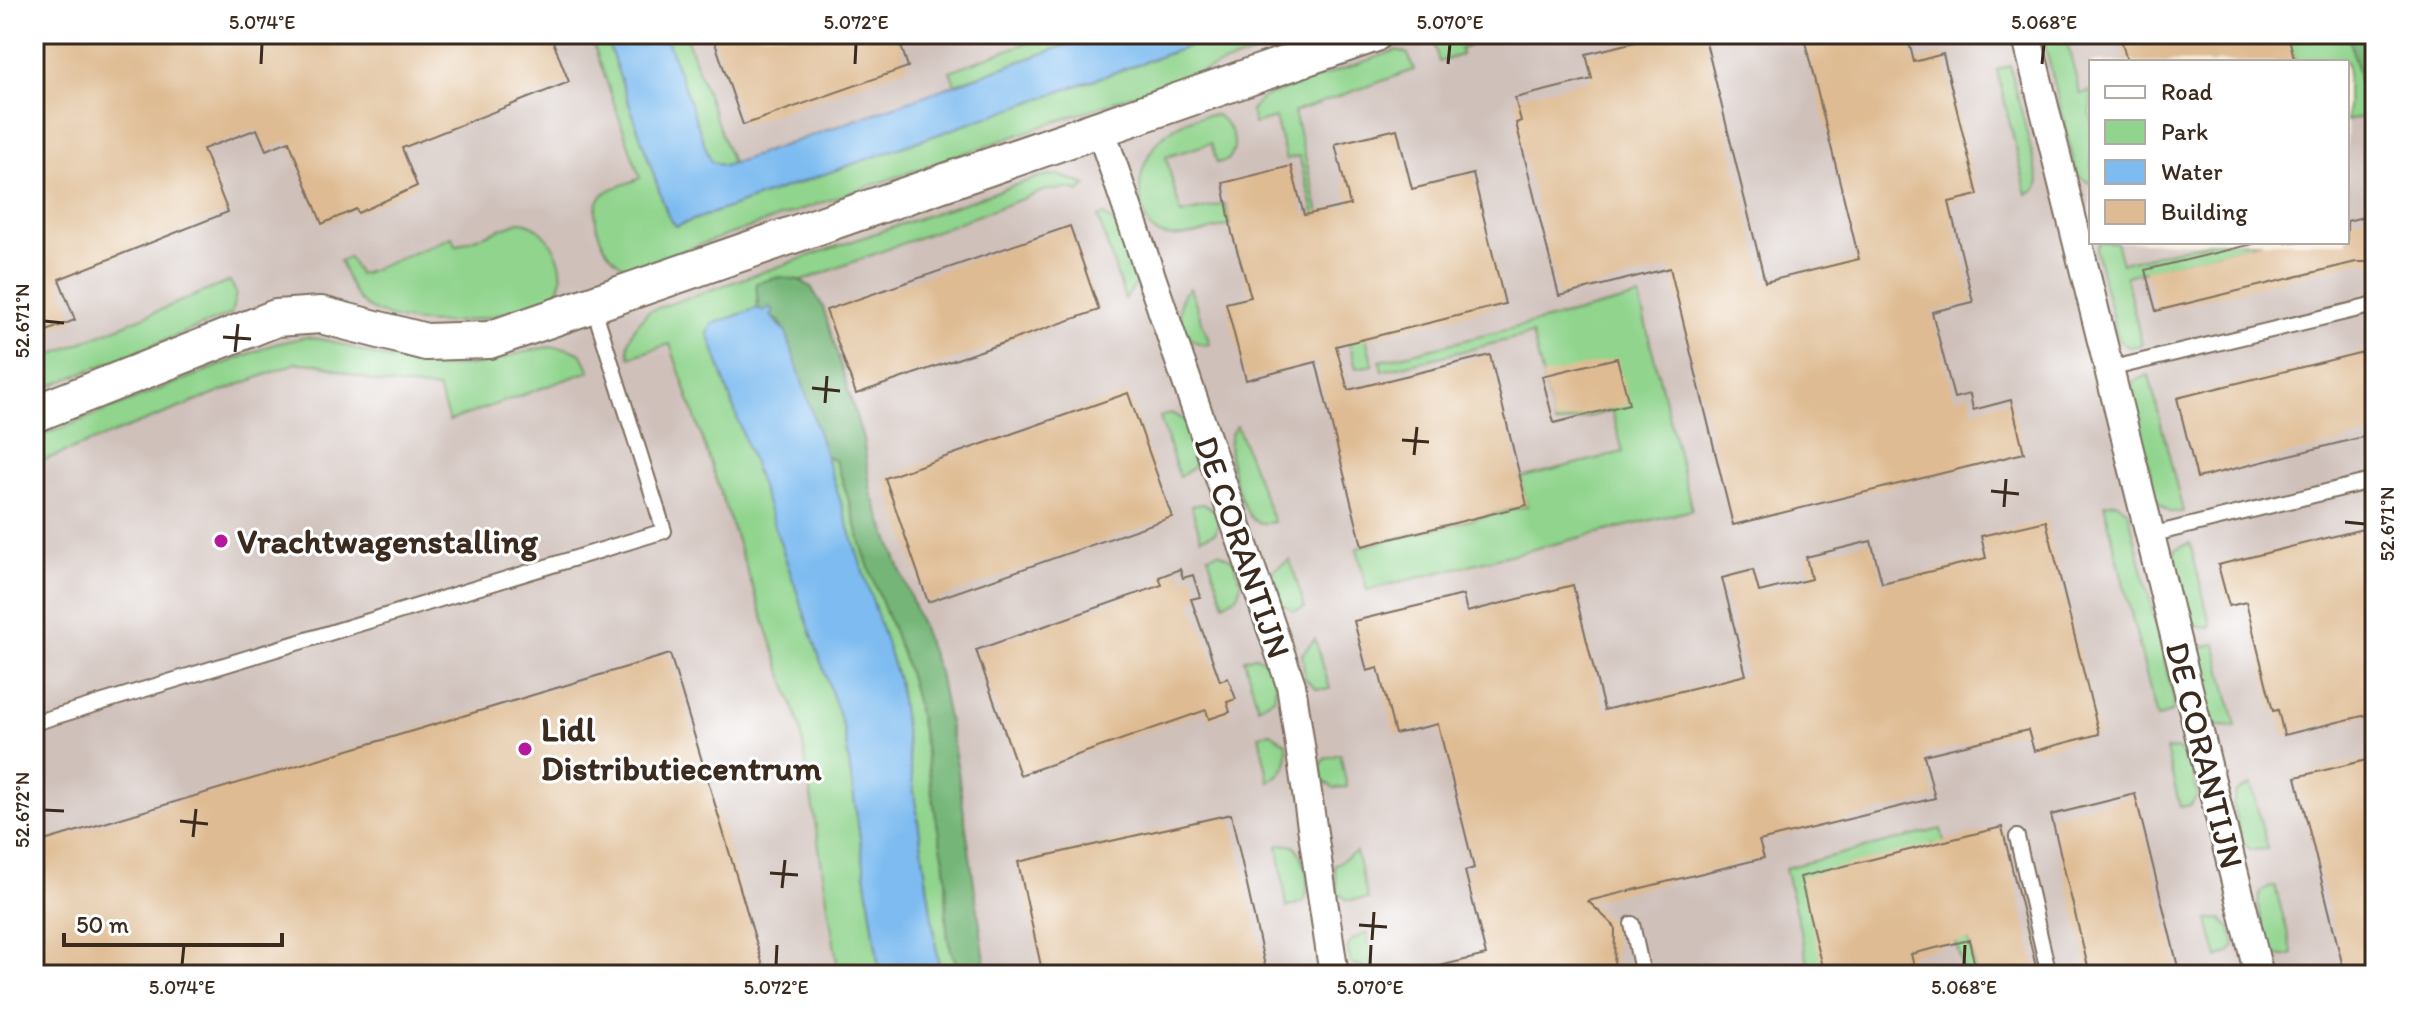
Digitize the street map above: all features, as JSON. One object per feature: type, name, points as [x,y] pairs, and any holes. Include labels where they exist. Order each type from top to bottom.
[{"type":"street","points":[[34,414],[276,318],[321,315],[415,340],[461,343],[489,340],[1101,131],[1373,34]]},
{"type":"street","name":"DE CORANTIJN","points":[[2026,34],[2259,975]]},
{"type":"street","name":"DE CORANTIJN","points":[[1101,131],[1291,685],[1334,975]]},
{"type":"lane","points":[[34,723],[664,531],[593,305]]},
{"type":"lane","points":[[2109,369],[2375,305]]},
{"type":"lane","points":[[2150,535],[2375,480]]},
{"type":"lane","points":[[2017,837],[2049,975]]},
{"type":"lane","points":[[1632,924],[1643,975]]},
{"type":"shaded area","points":[[34,34],[2375,34],[2375,975],[34,975]]},
{"type":"green space","points":[[590,34],[605,34],[668,216],[676,226],[1224,34],[1310,34],[632,268],[614,259],[597,228],[597,206],[601,197],[640,178]]},
{"type":"green space","points":[[665,34],[685,34],[732,163],[725,166],[711,163]]},
{"type":"green space","points":[[1051,34],[1098,34],[955,84],[950,71]]},
{"type":"green space","points":[[1444,34],[1505,34],[1460,49],[1461,55],[1439,62],[1435,47]]},
{"type":"green space","points":[[2046,34],[2065,34],[2080,94],[2089,92],[2089,183],[2077,175],[2045,45]]},
{"type":"green space","points":[[2321,34],[2348,34],[2369,115],[2349,120],[2349,60],[2295,60],[2293,53],[2217,60]]},
{"type":"green space","points":[[2348,34],[2375,34],[2375,139]]},
{"type":"green space","points":[[1397,50],[1408,54],[1414,70],[1294,112],[1319,213],[1333,210],[1373,365],[1356,368],[1299,156],[1286,159],[1275,118],[1254,124],[1251,110],[1263,97]]},
{"type":"green space","points":[[2010,66],[2039,182],[2037,188],[2027,194],[1997,70]]},
{"type":"green space","points":[[1217,115],[1233,136],[1234,148],[1228,160],[1217,163],[1211,143],[1166,157],[1181,214],[1225,204],[1230,225],[1184,236],[1157,233],[1147,222],[1140,196],[1146,161],[1167,133],[1198,117]]},
{"type":"green space","points":[[1058,175],[1087,185],[1080,192],[1070,189],[1046,190],[802,281],[779,277],[756,301],[758,308],[712,324],[844,729],[880,975],[839,975],[800,726],[670,344],[630,357],[630,338],[649,311],[1039,177]]},
{"type":"green space","points":[[1104,215],[1117,226],[1136,284],[1125,299],[1098,217]]},
{"type":"green space","points":[[519,222],[529,224],[548,239],[560,263],[560,286],[546,301],[493,316],[428,323],[387,316],[363,304],[351,287],[340,261],[349,257],[359,275],[452,237],[456,246]]},
{"type":"green space","points":[[2098,244],[2117,244],[2122,263],[2200,244],[2254,244],[2126,276],[2142,345],[2129,347],[2118,340],[2096,250]]},
{"type":"green space","points":[[779,277],[799,280],[811,287],[823,307],[863,439],[871,492],[939,673],[957,765],[987,975],[966,975],[956,963],[951,950],[946,920],[944,859],[910,680],[868,565],[840,473],[835,460],[825,455],[786,332],[780,322],[758,308],[756,283]]},
{"type":"green space","points":[[230,281],[236,293],[231,314],[35,392],[34,362]]},
{"type":"green space","points":[[1190,288],[1210,344],[1200,344],[1192,339],[1182,324],[1180,304]]},
{"type":"green space","points":[[1639,297],[1692,510],[1367,590],[1357,548],[1527,506],[1520,478],[1623,452],[1612,411],[1555,425],[1532,334],[1382,371],[1380,361]]},
{"type":"green space","points":[[305,337],[396,360],[435,366],[488,363],[557,347],[582,355],[590,371],[449,421],[438,389],[379,383],[319,364],[296,363],[34,464],[34,439],[272,345]]},
{"type":"green space","points":[[2149,375],[2183,512],[2170,512],[2157,502],[2131,393],[2134,381]]},
{"type":"green space","points":[[1171,413],[1186,421],[1197,455],[1194,467],[1179,477],[1160,417]]},
{"type":"green space","points":[[1237,426],[1274,522],[1255,521],[1240,497],[1230,456],[1232,433]]},
{"type":"green space","points":[[825,455],[835,460],[840,473],[868,565],[915,697],[944,859],[948,935],[956,963],[966,975],[940,975],[898,680]]},
{"type":"green space","points":[[2116,502],[2128,511],[2174,700],[2173,711],[2157,718],[2104,504]]},
{"type":"green space","points":[[1203,504],[1215,510],[1219,524],[1215,533],[1201,538],[1191,506]]},
{"type":"green space","points":[[2190,543],[2211,627],[2193,625],[2177,588],[2173,566],[2176,549]]},
{"type":"green space","points":[[1219,552],[1233,560],[1241,582],[1239,594],[1224,604],[1208,556]]},
{"type":"green space","points":[[1290,560],[1305,608],[1294,611],[1280,603],[1272,581],[1275,569]]},
{"type":"green space","points":[[1315,639],[1330,689],[1317,689],[1305,679],[1302,654]]},
{"type":"green space","points":[[2215,643],[2236,727],[2218,726],[2202,689],[2198,667],[2201,649]]},
{"type":"green space","points":[[1255,656],[1270,667],[1276,686],[1274,698],[1258,707],[1244,659]]},
{"type":"green space","points":[[1271,733],[1286,743],[1287,756],[1283,770],[1269,782],[1259,735]]},
{"type":"green space","points":[[2177,749],[2190,758],[2197,796],[2190,805],[2180,807],[2166,750]]},
{"type":"green space","points":[[1340,754],[1347,787],[1334,788],[1323,781],[1320,766],[1326,758]]},
{"type":"green space","points":[[2251,785],[2268,849],[2252,850],[2242,843],[2233,805],[2236,792]]},
{"type":"green space","points":[[1941,829],[1977,975],[1964,975],[1932,844],[1824,975],[1811,975],[1785,868]]},
{"type":"green space","points":[[1278,846],[1295,846],[1299,851],[1307,880],[1304,901],[1287,908]]},
{"type":"green space","points":[[1356,852],[1368,899],[1347,900],[1338,892],[1334,865]]},
{"type":"green space","points":[[2275,886],[2293,954],[2279,956],[2268,949],[2258,904],[2260,892]]},
{"type":"green space","points":[[2221,919],[2231,928],[2235,945],[2229,953],[2218,958],[2208,920]]},
{"type":"green space","points":[[1367,933],[1372,969],[1351,963],[1347,948],[1353,939]]},
{"type":"water","points":[[605,34],[665,34],[711,162],[725,166],[1098,34],[1224,34],[676,226],[668,216]]},
{"type":"water","points":[[768,307],[774,310],[771,316],[786,332],[898,680],[940,975],[880,975],[844,729],[708,333],[712,324],[758,308],[764,312]]},
{"type":"building","points":[[34,34],[550,34],[569,82],[402,148],[417,186],[358,213],[356,209],[322,224],[289,141],[266,150],[257,129],[203,149],[228,212],[59,279],[75,320],[34,336]]},
{"type":"building","points":[[712,34],[897,34],[908,67],[743,125]]},
{"type":"building","points":[[1668,34],[1704,34],[1765,282],[1859,259],[1803,34],[1907,34],[1914,62],[1943,54],[1978,195],[1949,202],[1973,302],[1932,312],[1954,398],[1970,394],[1973,410],[2011,400],[2024,453],[1733,525],[1670,268],[1559,296],[1516,123],[1521,121],[1515,98],[1592,79],[1586,54]]},
{"type":"building","points":[[2120,34],[2288,34],[2294,60],[2126,60]]},
{"type":"building","points":[[1397,129],[1412,189],[1473,174],[1505,304],[1336,346],[1348,390],[1490,355],[1527,505],[1362,546],[1316,362],[1246,380],[1226,303],[1251,297],[1232,233],[1223,183],[1291,166],[1304,215],[1350,205],[1335,144]]},
{"type":"building","points":[[2375,214],[2375,262],[2356,262],[2156,311],[2145,270],[2253,244],[2349,244],[2349,220]]},
{"type":"building","points":[[1070,226],[1099,310],[856,394],[826,310]]},
{"type":"building","points":[[2375,349],[2375,434],[2197,478],[2177,398]]},
{"type":"building","points":[[1617,358],[1629,404],[1554,423],[1542,376]]},
{"type":"building","points":[[1128,393],[1172,517],[928,602],[885,478]]},
{"type":"building","points":[[2046,521],[2099,734],[2034,751],[2028,730],[1924,755],[1935,798],[1759,841],[1764,858],[1588,901],[1615,927],[1614,975],[1440,975],[1439,966],[1486,955],[1465,871],[1474,868],[1438,724],[1395,734],[1378,668],[1367,671],[1354,621],[1463,595],[1467,612],[1573,585],[1604,710],[1746,675],[1722,578],[1753,570],[1759,592],[1811,579],[1806,557],[1871,541],[1882,583],[1986,558],[1981,536]]},
{"type":"building","points":[[2375,526],[2375,713],[2284,735],[2278,710],[2273,711],[2246,602],[2229,606],[2218,565]]},
{"type":"building","points":[[1180,569],[1183,578],[1193,575],[1200,597],[1191,599],[1220,681],[1228,678],[1236,699],[1227,702],[1230,712],[1209,719],[1206,710],[1020,775],[976,650],[1162,585],[1159,577]]},
{"type":"building","name":"Lidl Distributiecentrum","points":[[670,654],[766,975],[34,975],[34,844]]},
{"type":"building","points":[[2375,758],[2375,975],[2345,975],[2296,777]]},
{"type":"building","points":[[2135,794],[2180,975],[2090,975],[2051,815]]},
{"type":"building","points":[[1231,814],[1267,975],[1043,975],[1018,862]]},
{"type":"building","points":[[2002,827],[2038,975],[1977,975],[1969,940],[1911,954],[1916,975],[1824,975],[1800,877]]},
{"type":"place","name":"Vrachtwagenstalling","points":[[221,541]]},
{"type":"place","name":"Lidl Distributiecentrum","points":[[525,749]]}]
